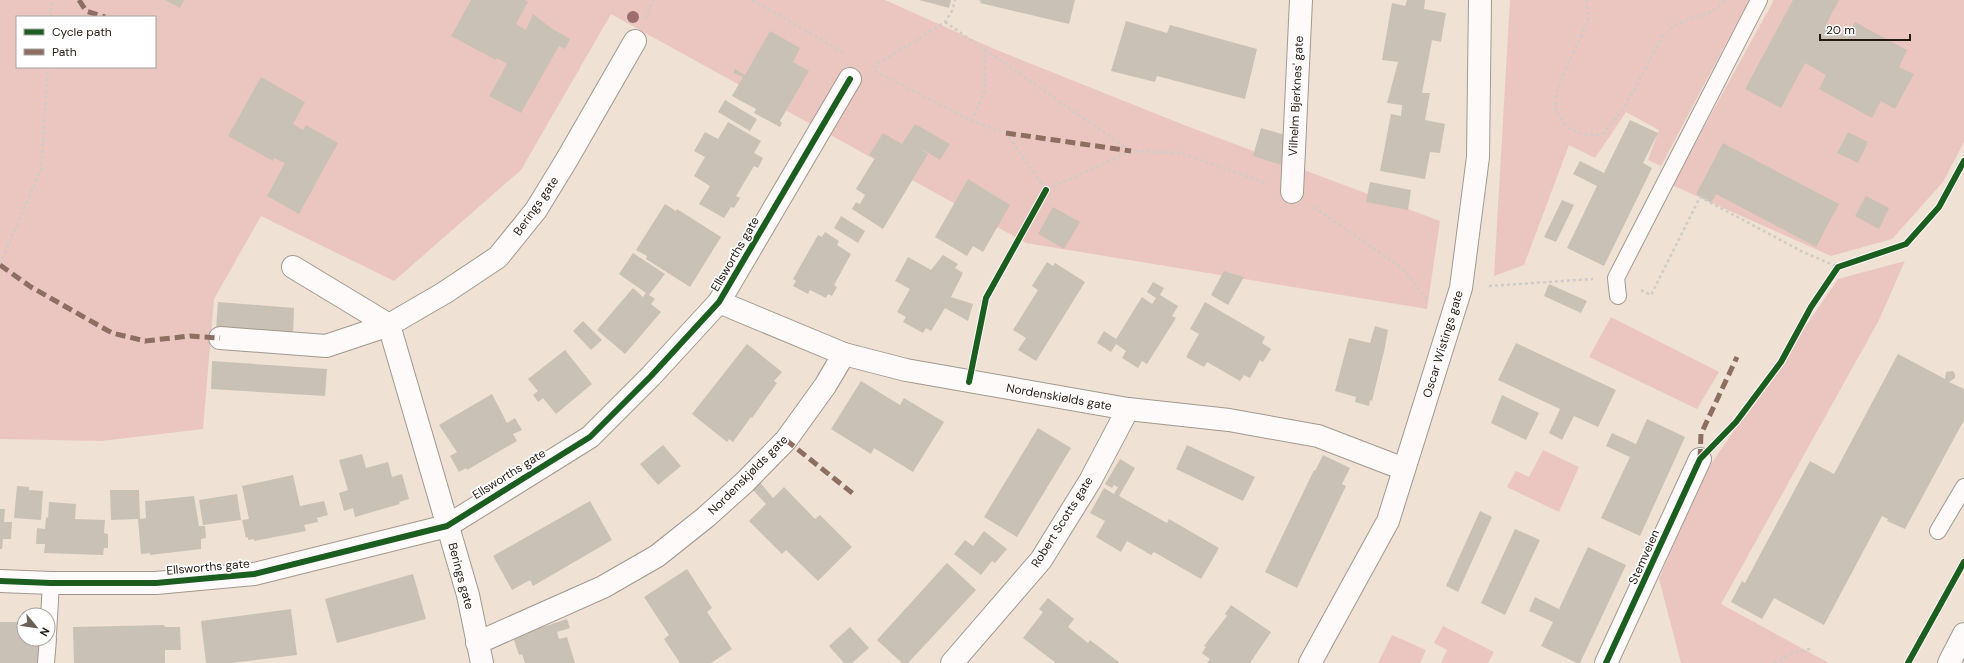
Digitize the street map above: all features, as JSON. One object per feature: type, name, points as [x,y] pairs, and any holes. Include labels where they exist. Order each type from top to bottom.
[{"type":"street","name":"Vilhelm Bjerknes' gate","points":[[1292,192],[1301,0]]},
{"type":"street","name":"Oscar Wistings gate","points":[[1310,663],[1388,521],[1461,288],[1478,157],[1480,0]]},
{"type":"street","name":"Berings gate","points":[[220,338],[326,346],[390,325],[444,293],[498,257],[536,210],[566,161],[634,41]]},
{"type":"street","name":"Ellsworths gate","points":[[0,581],[51,583],[156,583],[254,574],[447,526],[590,437],[719,302],[850,79]]},
{"type":"street","points":[[293,267],[390,325]]},
{"type":"street","name":"Nordenskiølds gate","points":[[719,302],[844,354],[906,370],[1128,409],[1229,420],[1318,436],[1404,469]]},
{"type":"street","name":"Berings gate","points":[[390,325],[468,595],[479,653],[603,587],[657,556],[706,517]]},
{"type":"street","name":"Nordenskjølds gate","points":[[706,517],[745,482],[786,440],[825,386],[844,354]]},
{"type":"street","name":"Robert Scotts gate","points":[[952,663],[1041,560],[1090,481],[1128,409]]},
{"type":"street","name":"Stemveien","points":[[1606,663],[1700,459]]},
{"type":"street","points":[[1949,663],[1964,634]]},
{"type":"lane","points":[[1618,296],[1616,278],[1759,0]]},
{"type":"lane","points":[[1938,531],[1964,487]]},
{"type":"lane","points":[[50,607],[51,583]]},
{"type":"lane","points":[[46,663],[47,647]]},
{"type":"path","points":[[51,16],[52,0]]},
{"type":"path","points":[[752,0],[846,54]]},
{"type":"path","points":[[955,0],[952,11],[945,22],[871,68],[972,121],[1006,133],[1046,190]]},
{"type":"path","points":[[1586,0],[1589,16],[1555,97],[1556,112],[1569,128],[1587,136],[1603,134],[1620,113],[1652,59],[1662,36],[1674,25],[1710,12],[1726,0]]},
{"type":"path","points":[[945,22],[985,51],[1074,110],[1131,151]]},
{"type":"path","points":[[972,121],[984,90],[985,51]]},
{"type":"path","points":[[0,264],[41,170],[48,68]]},
{"type":"path","points":[[1043,197],[1046,190],[1131,151],[1181,153],[1292,192],[1403,269],[1429,302]]},
{"type":"path","points":[[1486,286],[1572,279],[1616,278],[1651,295],[1700,197],[1803,252],[1838,267]]},
{"type":"path","points":[[1833,274],[1838,267],[1845,265]]},
{"type":"path","points":[[1774,663],[1791,654],[1813,648]]},
{"type":"shaded area","points":[[0,0],[885,0],[992,48],[1184,125],[1440,221],[1427,309],[1026,243],[611,14],[521,170],[394,281],[261,216],[214,299],[203,429],[101,441],[0,439]]},
{"type":"shaded area","points":[[1510,0],[1749,0],[1661,166],[1648,160],[1659,130],[1626,112],[1595,158],[1569,145],[1524,265],[1494,276]]},
{"type":"shaded area","points":[[1774,0],[1964,0],[1964,142],[1943,182],[1892,239],[1831,256],[1672,185]]},
{"type":"shaded area","points":[[1905,261],[1879,320],[1721,604],[1829,663],[1681,663],[1659,579],[1705,473],[1838,279]]},
{"type":"shaded area","points":[[1611,317],[1719,372],[1697,409],[1589,357]]},
{"type":"shaded area","points":[[1543,450],[1579,467],[1559,512],[1507,487],[1516,471],[1529,477]]},
{"type":"shaded area","points":[[1443,626],[1494,652],[1488,663],[1441,663],[1447,650],[1434,643]]},
{"type":"shaded area","points":[[1392,635],[1426,650],[1420,663],[1378,663]]},
{"type":"building","points":[[165,0],[184,0],[180,8]]},
{"type":"building","points":[[471,0],[525,0],[528,2],[516,24],[526,30],[533,14],[551,28],[570,39],[565,49],[559,46],[521,113],[489,96],[507,64],[497,58],[496,60],[451,36]]},
{"type":"building","points":[[919,0],[951,0],[949,8]]},
{"type":"building","points":[[978,0],[1075,0],[1069,24],[980,3],[981,1]]},
{"type":"building","points":[[1407,0],[1425,0],[1424,9],[1446,13],[1441,42],[1432,40],[1422,93],[1430,93],[1425,120],[1445,124],[1440,153],[1430,152],[1425,179],[1380,171],[1391,114],[1401,116],[1402,105],[1387,103],[1398,62],[1382,60],[1392,3],[1405,6]]},
{"type":"building","points":[[1793,0],[1839,0],[1826,25],[1847,37],[1855,22],[1907,50],[1899,67],[1914,74],[1895,109],[1881,101],[1872,118],[1819,89],[1826,75],[1805,63],[1781,108],[1745,89]]},
{"type":"building","points":[[1126,21],[1167,33],[1170,25],[1257,49],[1245,99],[1157,76],[1155,82],[1111,71]]},
{"type":"building","points":[[770,31],[800,48],[793,62],[809,71],[780,121],[782,123],[780,127],[754,113],[756,109],[732,96],[743,77],[733,73],[735,69],[745,75]]},
{"type":"building","points":[[261,77],[305,102],[293,124],[303,130],[306,125],[338,143],[299,214],[267,196],[285,163],[274,158],[273,161],[228,136]]},
{"type":"building","points":[[725,100],[757,119],[750,131],[718,112]]},
{"type":"building","points":[[1630,120],[1658,133],[1643,163],[1652,168],[1604,266],[1567,248],[1597,186],[1573,174],[1580,161],[1604,173]]},
{"type":"building","points":[[728,122],[761,141],[754,153],[763,158],[758,168],[754,166],[736,196],[740,198],[734,208],[731,207],[724,218],[699,204],[710,186],[694,176],[705,157],[694,151],[705,132],[718,139]]},
{"type":"building","points":[[915,124],[950,144],[940,160],[920,148],[928,154],[883,229],[852,209],[856,202],[860,204],[865,195],[856,189],[875,158],[869,155],[883,133],[902,144]]},
{"type":"building","points":[[1261,128],[1289,136],[1281,165],[1253,156]]},
{"type":"building","points":[[1848,132],[1868,142],[1858,163],[1837,153]]},
{"type":"building","points":[[1723,143],[1839,204],[1816,247],[1716,194],[1711,203],[1696,194]]},
{"type":"building","points":[[968,179],[1010,205],[983,252],[973,246],[967,256],[935,237]]},
{"type":"building","points":[[1370,182],[1411,190],[1408,210],[1366,202]]},
{"type":"building","points":[[1866,196],[1889,208],[1879,229],[1855,216]]},
{"type":"building","points":[[1562,200],[1574,205],[1556,242],[1544,237]]},
{"type":"building","points":[[665,204],[676,211],[677,209],[721,237],[690,287],[646,259],[647,256],[636,250]]},
{"type":"building","points":[[1053,207],[1080,222],[1064,249],[1038,234]]},
{"type":"building","points":[[841,216],[865,231],[858,243],[834,228]]},
{"type":"building","points":[[825,232],[839,241],[837,245],[851,254],[834,285],[837,287],[832,296],[828,294],[826,298],[810,290],[808,294],[793,286],[796,281],[793,279],[818,235],[822,237]]},
{"type":"building","points":[[633,253],[665,274],[649,295],[655,299],[651,304],[661,312],[625,354],[597,330],[633,288],[643,297],[646,293],[619,274]]},
{"type":"building","points":[[943,255],[958,264],[955,268],[963,273],[951,297],[973,304],[968,321],[945,308],[931,331],[926,328],[923,333],[903,322],[906,317],[897,312],[910,289],[895,281],[908,257],[931,270]]},
{"type":"building","points":[[1047,262],[1053,266],[1055,263],[1085,282],[1036,361],[1018,350],[1026,338],[1013,330],[1038,290],[1032,286]]},
{"type":"building","points":[[1224,271],[1244,277],[1228,305],[1211,295]]},
{"type":"building","points":[[1153,282],[1164,288],[1160,295],[1178,306],[1172,316],[1176,318],[1147,364],[1142,361],[1138,368],[1122,358],[1126,351],[1116,344],[1111,352],[1097,343],[1104,331],[1116,339],[1142,297],[1152,304],[1156,298],[1147,292]]},
{"type":"building","points":[[1549,284],[1587,301],[1581,313],[1544,296]]},
{"type":"building","points":[[218,302],[294,308],[293,335],[216,329]]},
{"type":"building","points":[[1205,302],[1265,337],[1262,343],[1271,349],[1263,362],[1260,360],[1250,378],[1244,375],[1240,381],[1207,362],[1204,367],[1186,357],[1199,334],[1190,329]]},
{"type":"building","points":[[583,321],[602,340],[591,350],[573,331]]},
{"type":"building","points":[[1375,326],[1388,330],[1372,401],[1370,400],[1369,406],[1355,402],[1356,397],[1335,391],[1349,338],[1370,343]]},
{"type":"building","points":[[1516,343],[1616,390],[1598,427],[1574,416],[1562,440],[1549,433],[1560,409],[1498,380]]},
{"type":"building","points":[[747,344],[782,372],[774,381],[777,383],[752,418],[751,417],[733,442],[729,439],[727,442],[692,414]]},
{"type":"building","points":[[565,350],[592,384],[556,414],[543,398],[538,402],[533,395],[538,391],[528,379]]},
{"type":"building","points":[[1898,354],[1945,379],[1946,372],[1953,371],[1955,378],[1949,382],[1964,389],[1964,420],[1905,529],[1887,521],[1888,519],[1882,516],[1824,625],[1774,598],[1762,619],[1731,602],[1742,581],[1745,583],[1810,461],[1834,474]]},
{"type":"building","points":[[212,361],[327,369],[325,396],[211,389]]},
{"type":"building","points":[[861,381],[900,405],[904,398],[944,422],[913,472],[874,448],[871,454],[831,429]]},
{"type":"building","points":[[492,394],[507,423],[515,418],[522,430],[513,434],[517,441],[467,470],[466,468],[459,472],[450,456],[457,452],[439,425]]},
{"type":"building","points":[[1502,395],[1539,413],[1526,440],[1491,423]]},
{"type":"building","points":[[1647,419],[1685,437],[1640,536],[1601,518],[1630,457],[1606,446],[1612,433],[1636,444]]},
{"type":"building","points":[[1038,428],[1071,448],[1017,537],[984,517]]},
{"type":"building","points":[[663,445],[681,466],[658,485],[640,464]]},
{"type":"building","points":[[1187,445],[1255,477],[1243,501],[1176,469]]},
{"type":"building","points":[[362,454],[366,468],[388,462],[392,477],[402,474],[409,499],[399,502],[400,504],[355,517],[353,508],[344,511],[339,493],[348,490],[339,460]]},
{"type":"building","points":[[1323,455],[1350,468],[1342,484],[1346,486],[1297,588],[1265,572],[1314,470],[1315,471]]},
{"type":"building","points":[[1120,459],[1135,468],[1119,496],[1167,523],[1169,519],[1219,548],[1201,579],[1154,552],[1151,555],[1127,541],[1121,552],[1096,537],[1105,521],[1090,513],[1104,488],[1114,494],[1118,487],[1114,485],[1112,488],[1105,484]]},
{"type":"building","points":[[293,475],[300,506],[324,501],[328,515],[317,518],[318,522],[304,525],[306,531],[254,541],[254,539],[248,540],[248,537],[246,538],[242,520],[249,519],[242,486]]},
{"type":"building","points":[[759,481],[773,498],[784,487],[815,519],[820,515],[852,547],[818,581],[786,550],[782,554],[749,521],[766,504],[751,488]]},
{"type":"building","points":[[17,486],[29,487],[29,490],[43,491],[41,520],[14,518]]},
{"type":"building","points":[[110,490],[139,490],[140,519],[146,518],[145,501],[194,496],[199,526],[205,526],[206,538],[201,539],[201,549],[150,555],[150,553],[141,554],[138,519],[111,520]]},
{"type":"building","points":[[237,494],[241,520],[203,525],[199,500]]},
{"type":"building","points":[[590,501],[612,540],[533,586],[530,580],[512,590],[493,556]]},
{"type":"building","points":[[49,502],[76,504],[75,519],[105,520],[104,533],[108,534],[108,548],[104,548],[103,555],[44,553],[45,544],[36,544],[37,528],[45,529],[46,517],[48,518]]},
{"type":"building","points":[[0,509],[5,509],[4,522],[12,522],[11,539],[3,539],[2,549],[0,549]]},
{"type":"building","points":[[1480,511],[1492,517],[1458,592],[1446,586]]},
{"type":"building","points":[[1515,529],[1540,540],[1505,615],[1481,603]]},
{"type":"building","points":[[984,531],[1007,549],[995,563],[992,561],[981,575],[954,554],[965,540],[973,546]]},
{"type":"building","points":[[1588,547],[1626,565],[1580,663],[1577,663],[1541,646],[1553,622],[1529,611],[1535,597],[1559,609]]},
{"type":"building","points":[[947,563],[976,590],[908,663],[902,663],[877,640]]},
{"type":"building","points":[[687,569],[712,608],[707,612],[732,649],[711,663],[680,663],[664,639],[669,635],[644,597]]},
{"type":"building","points":[[413,574],[426,619],[337,643],[325,599]]},
{"type":"building","points":[[1048,598],[1074,619],[1068,627],[1088,643],[1090,640],[1120,663],[1056,663],[1023,638],[1043,612],[1039,609]]},
{"type":"building","points":[[1231,605],[1271,632],[1250,663],[1207,663],[1210,659],[1202,653],[1206,647],[1204,646],[1227,616],[1225,614]]},
{"type":"building","points":[[291,609],[297,655],[231,663],[206,663],[201,621]]},
{"type":"building","points":[[567,619],[570,628],[557,632],[559,639],[567,637],[575,663],[525,663],[522,654],[519,655],[513,637]]},
{"type":"building","points":[[0,622],[16,622],[16,647],[42,647],[40,663],[0,663]]},
{"type":"building","points":[[164,625],[165,627],[180,627],[181,650],[165,650],[165,663],[74,663],[73,627]]},
{"type":"building","points":[[850,627],[869,648],[852,663],[844,663],[829,646]]},
{"type":"marked path","points":[[79,0],[86,11],[102,16]]},
{"type":"marked path","points":[[1006,133],[1131,151]]},
{"type":"marked path","points":[[0,265],[31,287],[112,333],[145,341],[190,336],[220,338]]},
{"type":"marked path","points":[[1700,459],[1701,434],[1737,357]]},
{"type":"marked path","points":[[786,440],[856,496]]},
{"type":"cycle path","points":[[0,581],[51,583],[156,583],[254,574],[447,526],[590,437],[651,376],[719,302],[850,79]]},
{"type":"cycle path","points":[[1606,663],[1700,459],[1736,422],[1781,362],[1811,307],[1838,267],[1906,244],[1939,207],[1964,161]]},
{"type":"cycle path","points":[[969,382],[986,298],[1046,190]]},
{"type":"cycle path","points":[[1908,663],[1964,562]]}]
